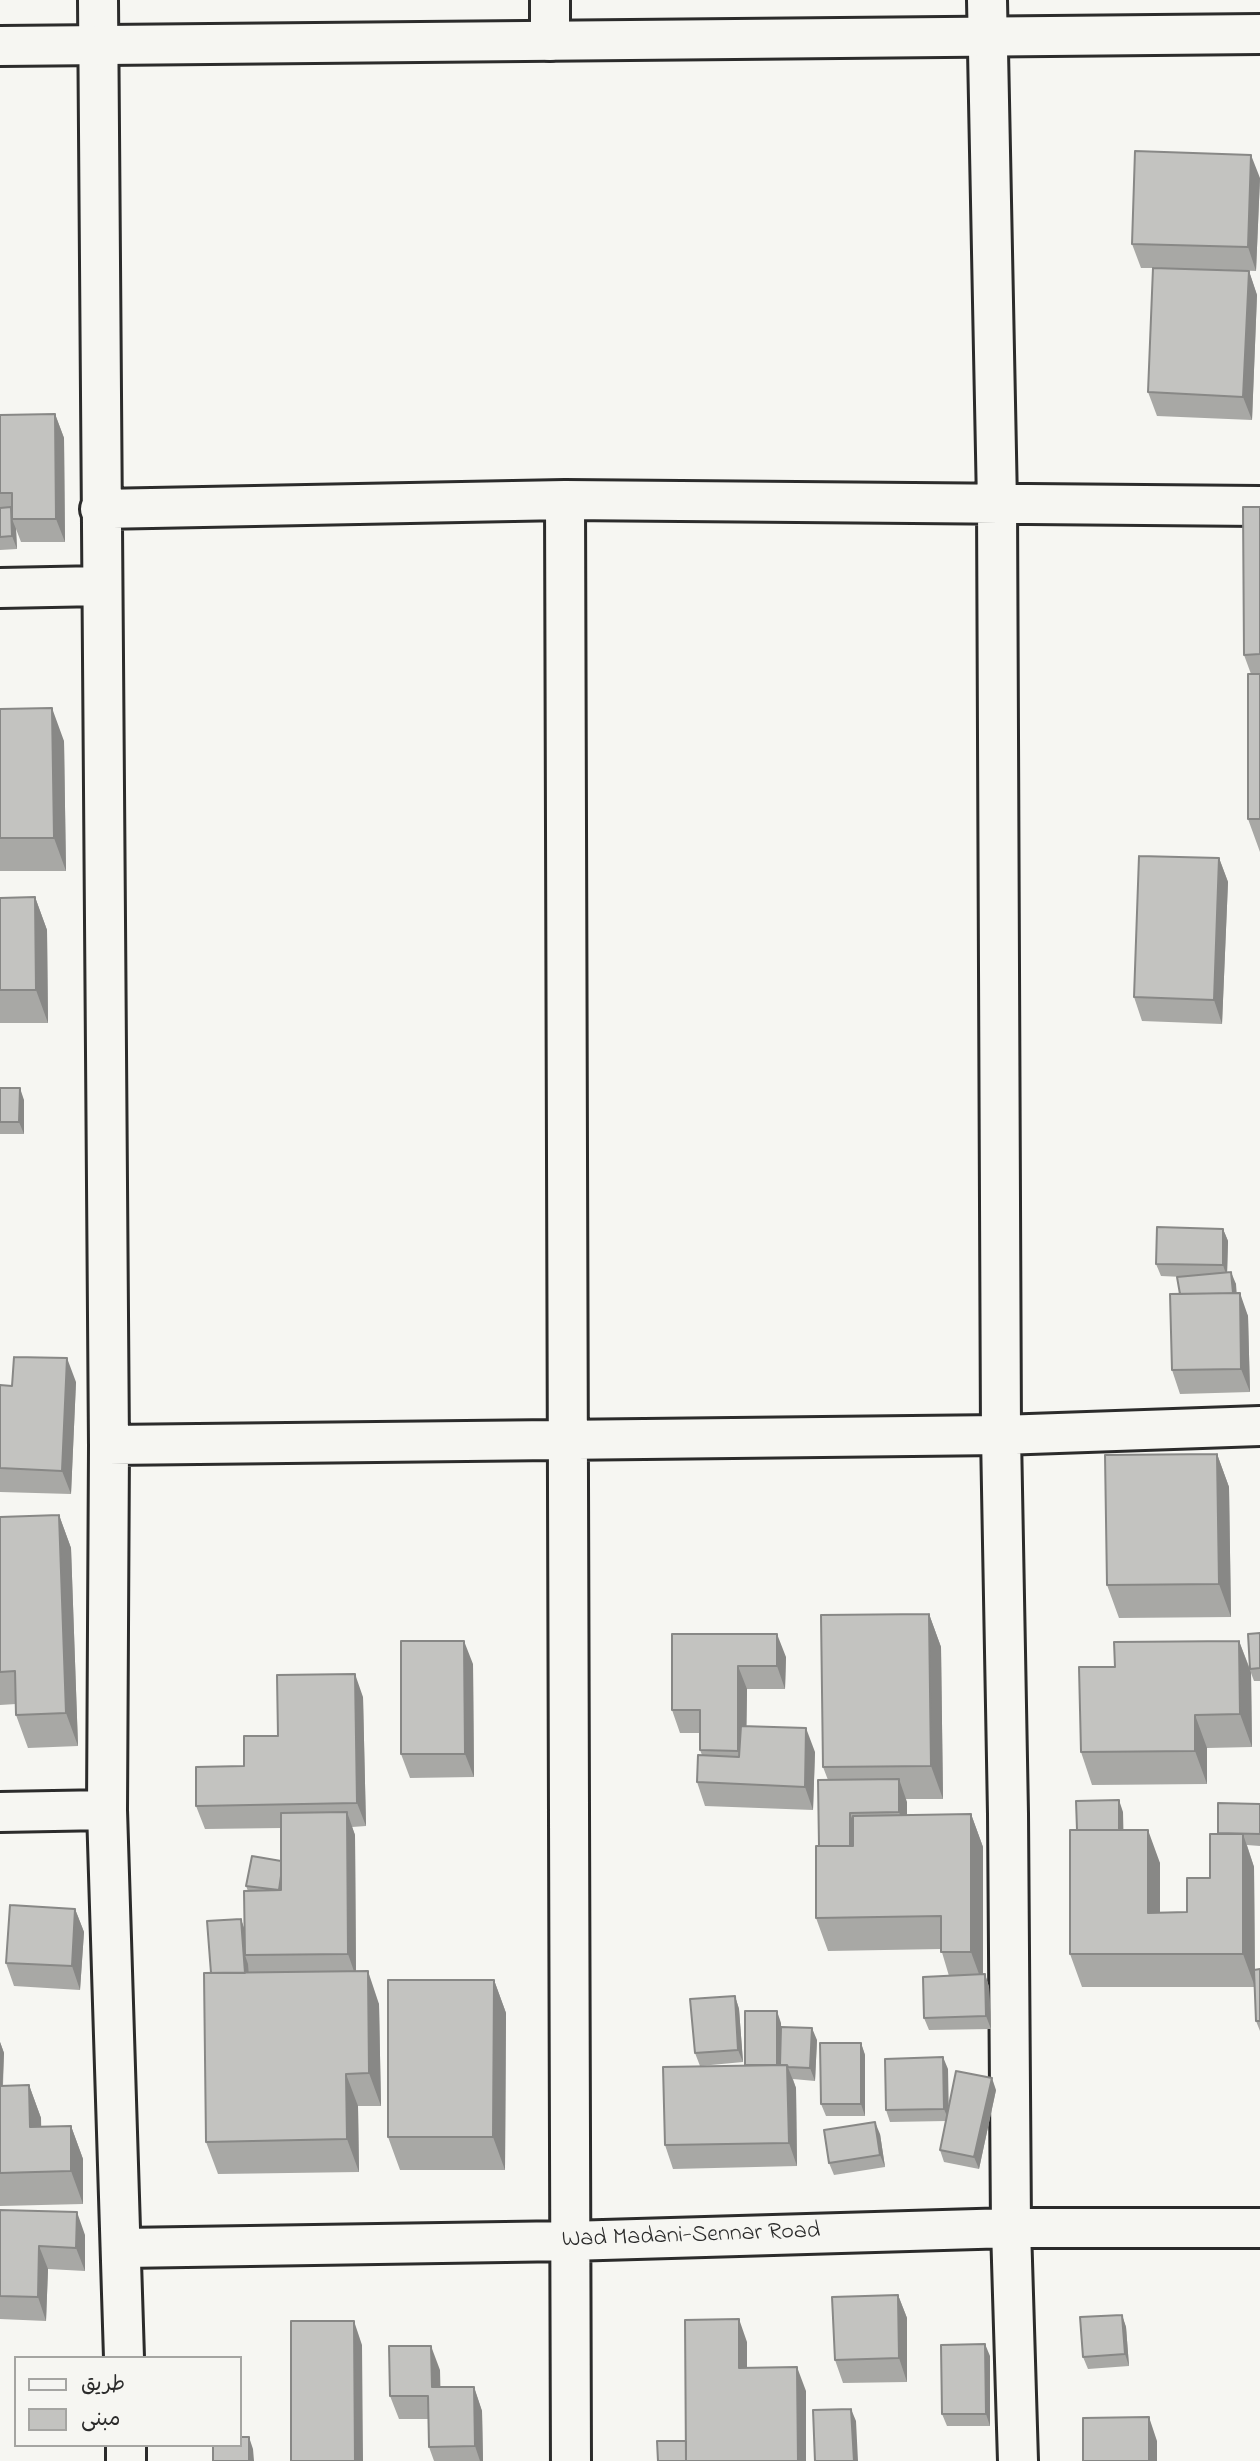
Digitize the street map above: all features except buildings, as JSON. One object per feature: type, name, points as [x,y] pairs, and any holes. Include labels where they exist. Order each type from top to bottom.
[{"type":"street","points":[[97,0],[109,1445],[107,1810],[124,2356]]},
{"type":"street","points":[[550,0],[550,41]]},
{"type":"street","points":[[0,46],[550,41],[987,18],[1260,34]]},
{"type":"street","points":[[987,18],[998,503],[1001,1435],[1009,1828],[1011,2228],[1018,2461]]},
{"type":"street","points":[[100,509],[565,500],[1260,506]]},
{"type":"street","points":[[565,500],[570,1440],[567,1826],[571,2461]]},
{"type":"street","points":[[0,588],[102,586]]},
{"type":"street","points":[[109,1445],[1001,1435],[1260,1426]]},
{"type":"street","points":[[0,1812],[107,1810]]},
{"type":"street","name":"Wad Madani-Sennar Road","points":[[122,2248],[569,2241],[1011,2228],[1260,2228]]}]
